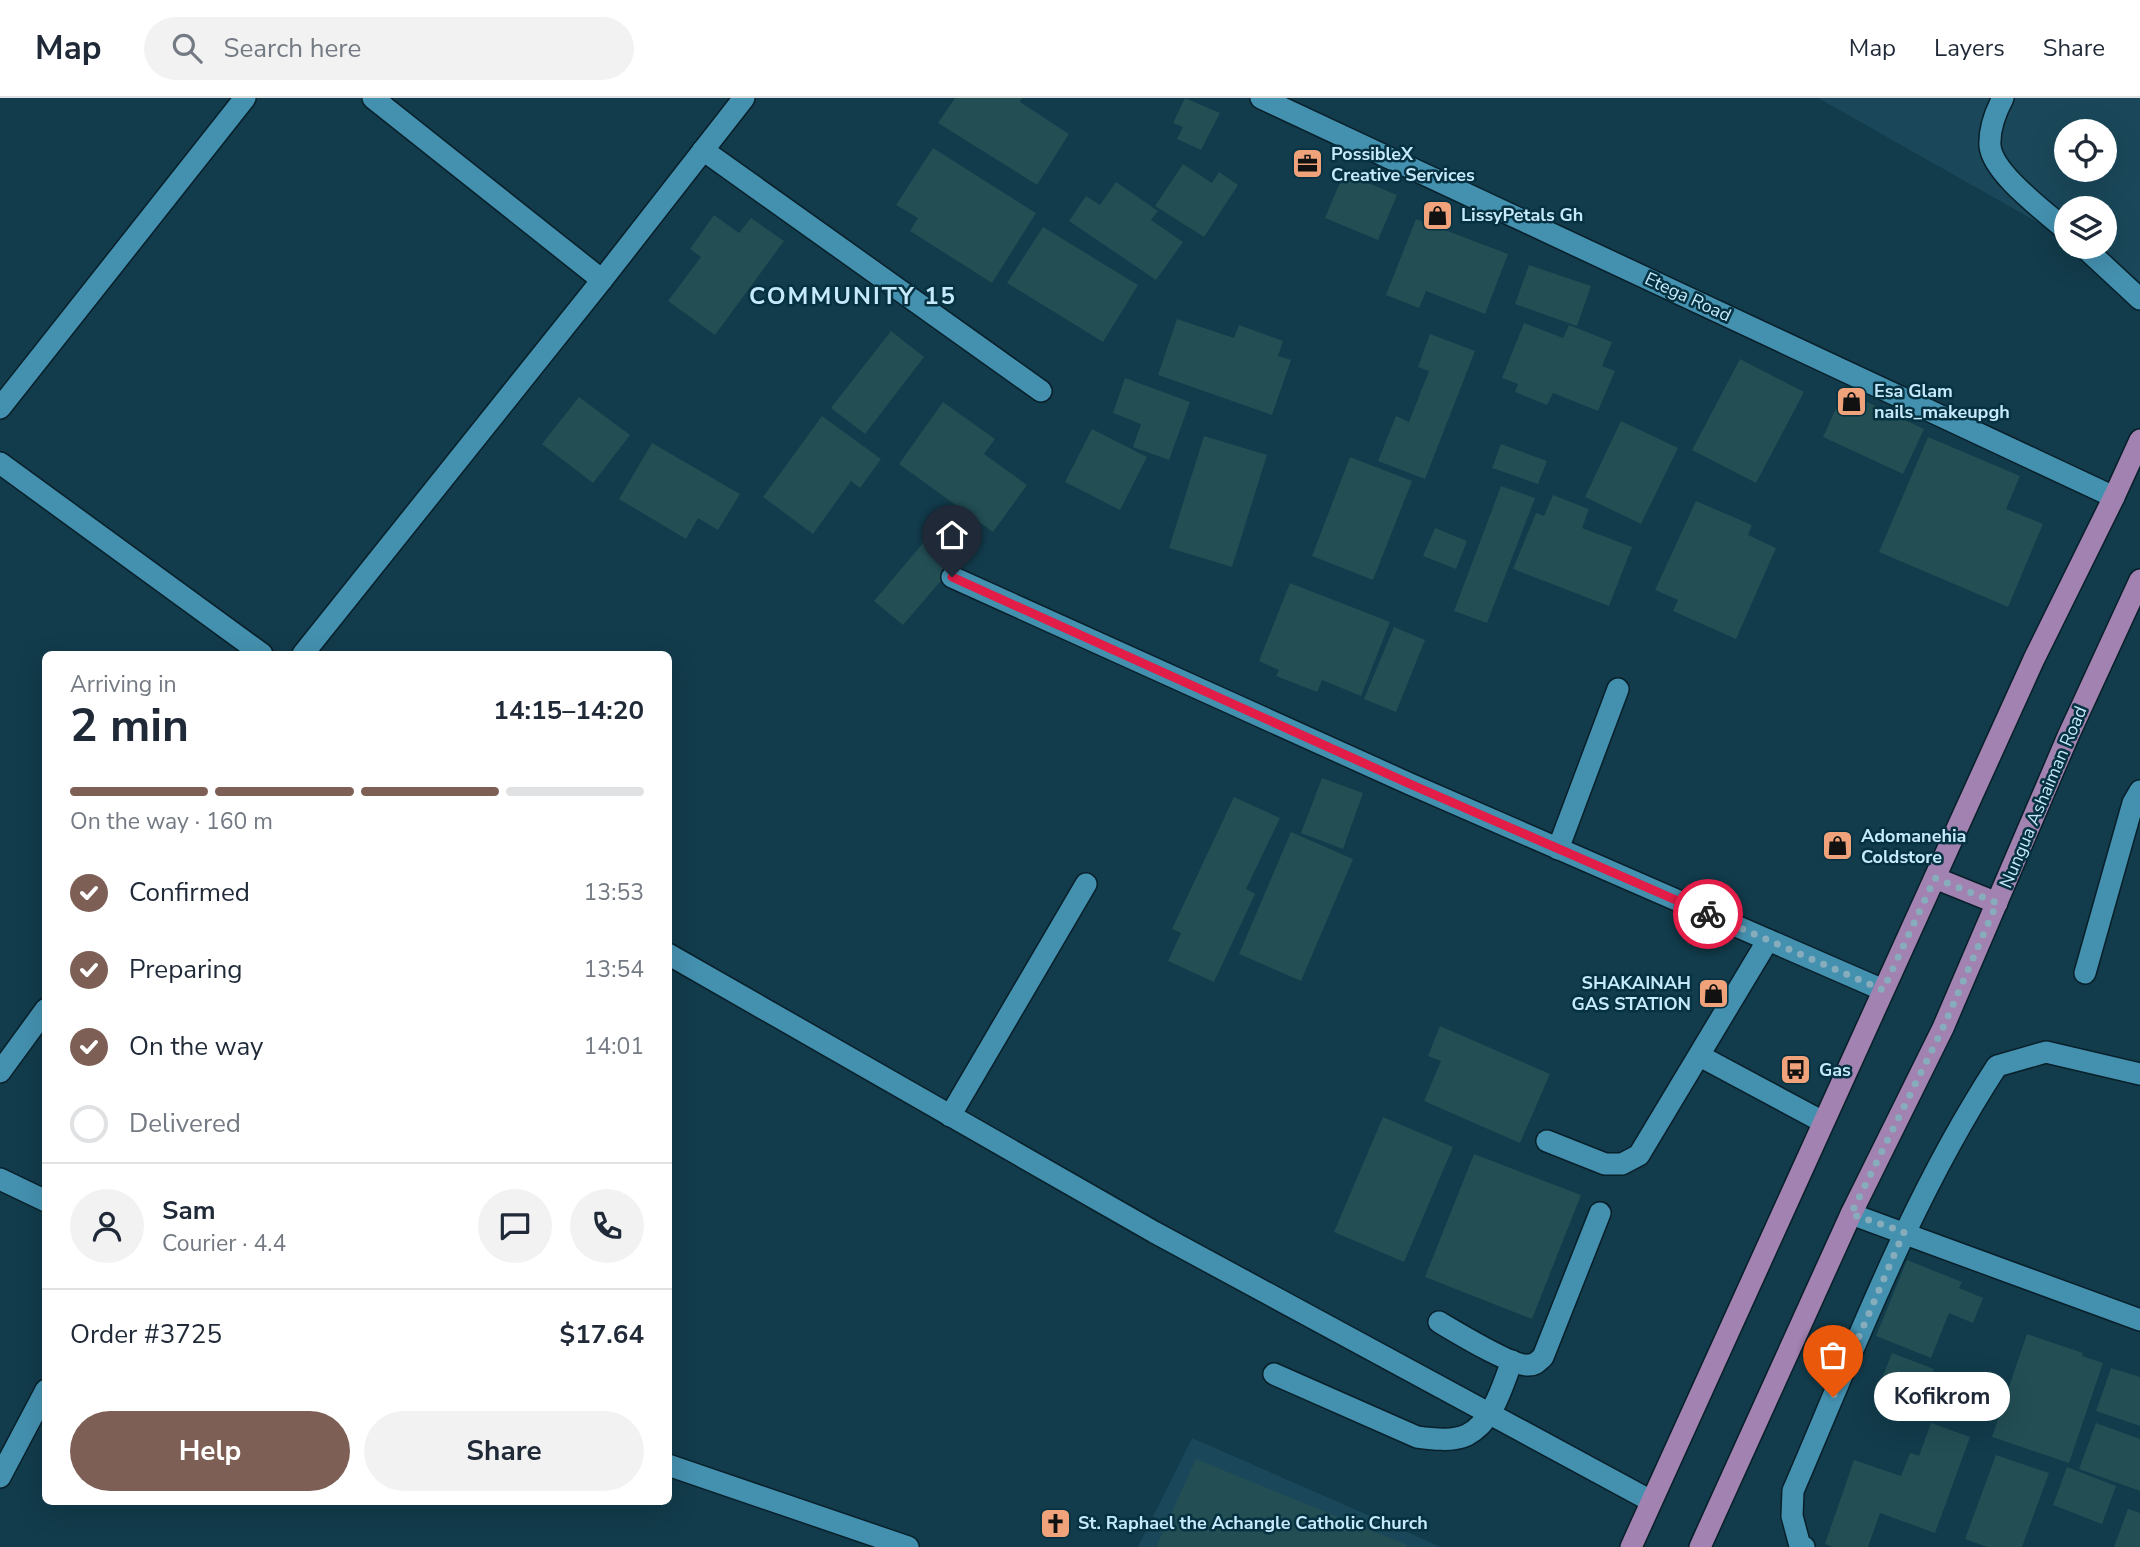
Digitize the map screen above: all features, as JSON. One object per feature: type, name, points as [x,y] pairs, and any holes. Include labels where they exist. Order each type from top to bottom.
[{"type":"main road","points":[[1631,1547],[2034,659],[2140,440]]},
{"type":"main road","name":"Nungua Ashaiman Road","points":[[1700,1547],[1851,1214],[1943,1028],[2069,734],[2140,580]]},
{"type":"main road","points":[[1935,878],[1997,903]]},
{"type":"street","points":[[0,408],[245,98]]},
{"type":"street","points":[[373,98],[602,281]]},
{"type":"street","points":[[305,651],[602,281],[744,98]]},
{"type":"street","name":"Etega Road","points":[[1261,98],[2114,498]]},
{"type":"street","points":[[2003,98],[1993,118],[1990,148],[2001,171],[2054,219]]},
{"type":"street","points":[[703,150],[1041,391]]},
{"type":"street","points":[[2097,259],[2140,299]]},
{"type":"street","points":[[0,463],[258,651]]},
{"type":"street","points":[[952,577],[1397,779],[1883,990]]},
{"type":"street","points":[[1558,849],[1618,689]]},
{"type":"street","points":[[2085,973],[2133,803],[2140,791]]},
{"type":"street","points":[[950,1116],[1086,884]]},
{"type":"street","points":[[1547,1141],[1605,1164],[1622,1164],[1639,1155],[1768,940]]},
{"type":"street","points":[[672,956],[1154,1232],[1651,1501]]},
{"type":"street","points":[[0,1072],[42,1014]]},
{"type":"street","points":[[1804,1547],[1800,1546],[1792,1516],[1793,1491],[1904,1232],[1997,1066],[2046,1052],[2140,1074]]},
{"type":"street","points":[[1700,1056],[1823,1122]]},
{"type":"street","points":[[0,1178],[42,1199]]},
{"type":"street","points":[[1439,1322],[1512,1361],[1526,1366],[1535,1364],[1543,1357],[1600,1213]]},
{"type":"street","points":[[1851,1214],[2140,1320]]},
{"type":"street","points":[[1274,1374],[1417,1437],[1439,1439],[1466,1436],[1490,1414],[1512,1361]]},
{"type":"street","points":[[0,1477],[42,1398]]},
{"type":"street","points":[[672,1466],[908,1547]]},
{"type":"shaded area","points":[[1818,98],[2140,98],[2140,285],[2098,259],[2117,259],[2117,196],[2054,196],[2054,232]]},
{"type":"shaded area","points":[[1192,1438],[1441,1547],[1138,1547]]},
{"type":"building","points":[[955,98],[1022,98],[1020,102],[1069,134],[1037,185],[938,123]]},
{"type":"building","points":[[1185,98],[1220,113],[1201,150],[1177,139],[1183,127],[1173,123]]},
{"type":"building","points":[[933,148],[1036,213],[992,283],[910,231],[918,218],[896,205]]},
{"type":"building","points":[[1183,164],[1212,183],[1219,172],[1238,185],[1204,237],[1155,206]]},
{"type":"building","points":[[1344,173],[1397,195],[1378,240],[1325,218]]},
{"type":"building","points":[[1116,182],[1158,211],[1151,220],[1183,242],[1156,280],[1069,221],[1086,196],[1100,205]]},
{"type":"building","points":[[714,215],[739,233],[751,218],[784,241],[715,335],[668,301],[701,257],[690,249]]},
{"type":"building","points":[[1416,219],[1508,254],[1485,314],[1426,291],[1419,308],[1386,295]]},
{"type":"building","points":[[1043,227],[1138,285],[1103,342],[1007,283]]},
{"type":"building","points":[[1529,265],[1591,286],[1577,326],[1515,304]]},
{"type":"building","points":[[1177,319],[1234,338],[1239,325],[1283,341],[1278,356],[1291,360],[1272,415],[1158,375]]},
{"type":"building","points":[[1524,323],[1563,338],[1569,325],[1612,342],[1602,366],[1615,371],[1598,411],[1553,393],[1547,405],[1515,392],[1518,384],[1502,378]]},
{"type":"building","points":[[891,331],[924,357],[865,434],[831,408]]},
{"type":"building","points":[[1430,334],[1475,351],[1425,479],[1378,461],[1396,416],[1409,422],[1429,371],[1418,367]]},
{"type":"building","points":[[1740,359],[1804,392],[1756,483],[1692,450]]},
{"type":"building","points":[[1125,378],[1190,402],[1169,460],[1133,447],[1141,424],[1113,413]]},
{"type":"building","points":[[1844,391],[1924,429],[1903,474],[1823,437]]},
{"type":"building","points":[[579,397],[630,435],[593,483],[542,444]]},
{"type":"building","points":[[943,402],[995,439],[984,454],[1027,485],[993,532],[899,464]]},
{"type":"building","points":[[822,416],[881,459],[860,488],[851,481],[813,534],[763,497]]},
{"type":"building","points":[[1621,421],[1678,448],[1641,524],[1585,497]]},
{"type":"building","points":[[1092,429],[1147,457],[1120,510],[1065,482]]},
{"type":"building","points":[[1204,436],[1267,455],[1232,567],[1169,548]]},
{"type":"building","points":[[1928,437],[2020,476],[2006,509],[2043,524],[2008,607],[1879,552]]},
{"type":"building","points":[[652,443],[740,494],[718,530],[698,518],[686,539],[619,499]]},
{"type":"building","points":[[1501,444],[1547,461],[1538,484],[1492,468]]},
{"type":"building","points":[[1350,457],[1412,481],[1373,580],[1312,556]]},
{"type":"building","points":[[1501,486],[1535,498],[1487,623],[1454,611]]},
{"type":"building","points":[[1553,495],[1589,509],[1582,528],[1632,547],[1609,606],[1513,569],[1536,513],[1544,516]]},
{"type":"building","points":[[1696,501],[1752,525],[1748,535],[1776,548],[1736,639],[1673,611],[1678,600],[1655,590]]},
{"type":"building","points":[[951,510],[980,535],[903,625],[874,601]]},
{"type":"building","points":[[1435,528],[1467,541],[1456,569],[1423,556]]},
{"type":"building","points":[[1290,583],[1390,622],[1361,696],[1322,680],[1317,692],[1276,676],[1279,670],[1259,661]]},
{"type":"building","points":[[1394,627],[1425,640],[1396,712],[1364,699]]},
{"type":"building","points":[[1322,778],[1363,793],[1343,849],[1301,833]]},
{"type":"building","points":[[1234,797],[1280,818],[1246,889],[1255,894],[1214,982],[1168,961],[1181,933],[1172,929]]},
{"type":"building","points":[[1291,832],[1353,859],[1301,981],[1239,954]]},
{"type":"building","points":[[1440,1026],[1550,1074],[1520,1143],[1424,1101],[1441,1061],[1428,1056]]},
{"type":"building","points":[[1383,1117],[1453,1147],[1404,1262],[1334,1232]]},
{"type":"building","points":[[1474,1154],[1581,1195],[1532,1319],[1425,1277]]},
{"type":"building","points":[[1907,1260],[1962,1282],[1959,1288],[1983,1298],[1973,1323],[1949,1313],[1931,1358],[1876,1336]]},
{"type":"building","points":[[2027,1334],[2083,1353],[2082,1356],[2103,1363],[2069,1463],[1992,1437]]},
{"type":"building","points":[[1892,1353],[1934,1369],[1916,1413],[1875,1396]]},
{"type":"building","points":[[2111,1368],[2140,1377],[2140,1426],[2096,1411]]},
{"type":"building","points":[[1931,1423],[1970,1437],[1935,1533],[1880,1513],[1868,1547],[1833,1547],[1825,1544],[1854,1460],[1901,1476],[1910,1453],[1919,1456]]},
{"type":"building","points":[[2096,1423],[2140,1439],[2140,1491],[2079,1469]]},
{"type":"building","points":[[1996,1455],[2049,1473],[2022,1547],[1987,1547],[1965,1539]]},
{"type":"building","points":[[1196,1459],[1407,1545],[1156,1547]]},
{"type":"building","points":[[2067,1467],[2116,1486],[2102,1524],[2053,1505]]},
{"type":"building","points":[[2128,1509],[2140,1513],[2140,1547],[2114,1547]]},
{"type":"way so far","points":[[1708,914],[1883,990],[1935,878],[1997,903],[1943,1028],[1851,1214],[1904,1232],[1833,1397]]},
{"type":"place","name":"PossibleX Creative Services","points":[[1308,164]]},
{"type":"place","name":"LissyPetals Gh","points":[[1438,215]]},
{"type":"place","name":"Esa Glam nails_makeupgh","points":[[1851,401]]},
{"type":"place","name":"Adomanehia Coldstore","points":[[1838,846]]},
{"type":"place","name":"SHAKAINAH GAS STATION","points":[[1714,993]]},
{"type":"place","name":"Gas","points":[[1796,1070]]},
{"type":"place","name":"Kofikrom","points":[[1833,1397]]},
{"type":"place","name":"St. Raphael the Achangle Catholic Church","points":[[1055,1523]]},
{"type":"district","name":"COMMUNITY 15","points":[[853,296]]},
{"type":"route","points":[[952,577],[1410,784],[1708,914]]}]
